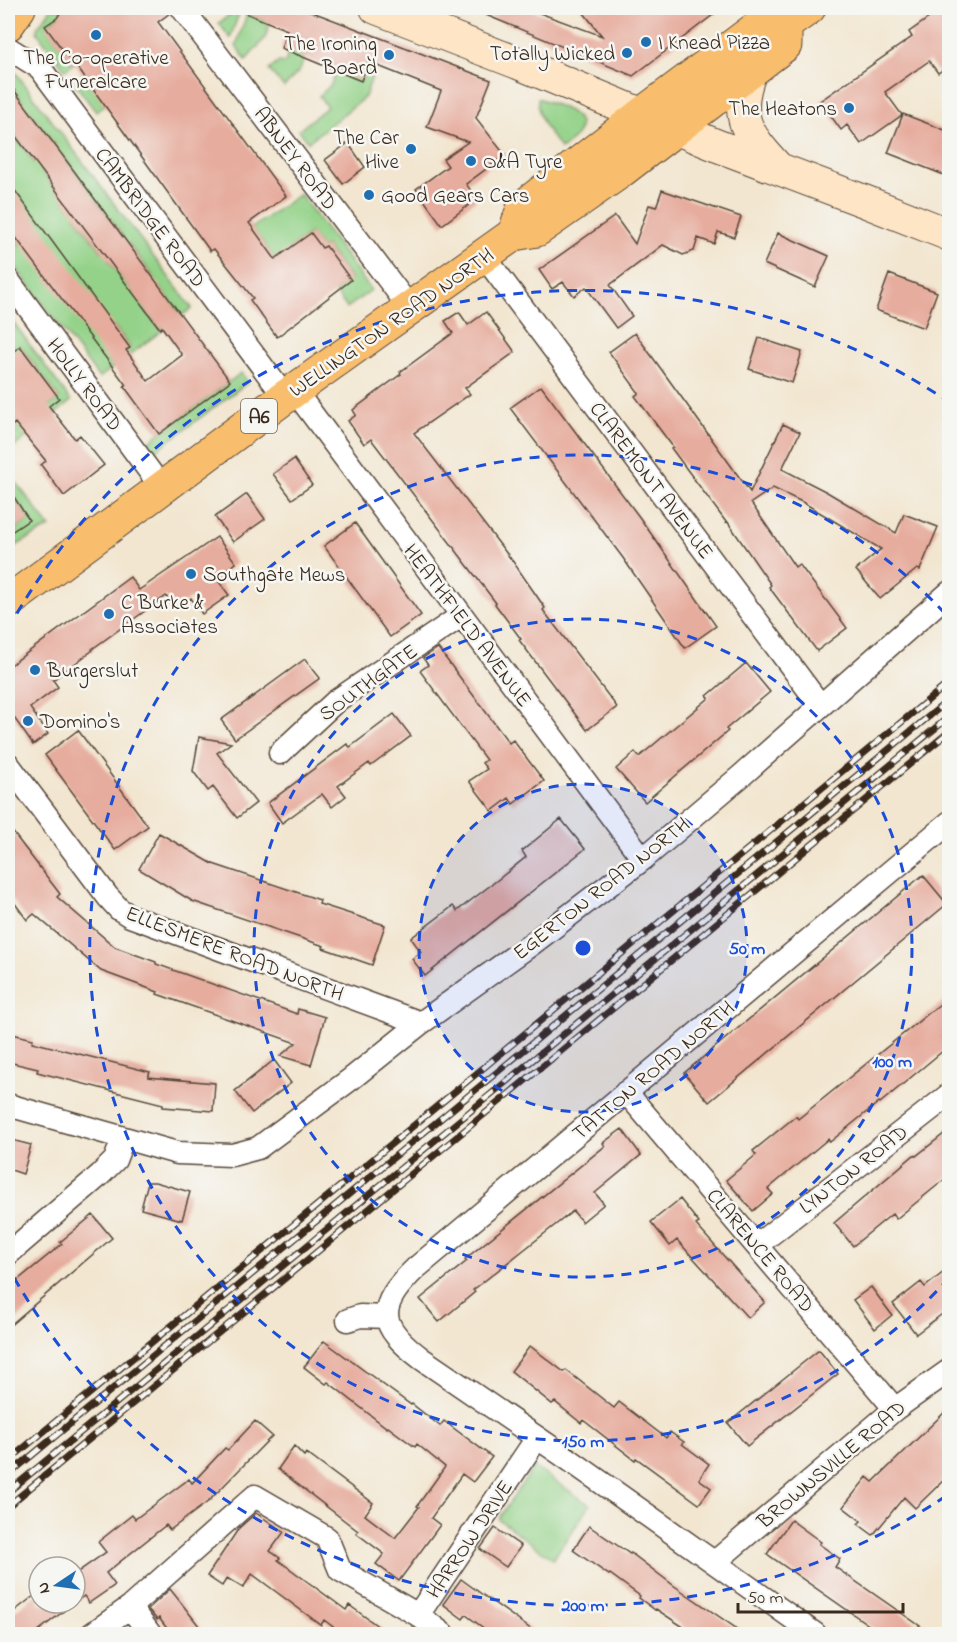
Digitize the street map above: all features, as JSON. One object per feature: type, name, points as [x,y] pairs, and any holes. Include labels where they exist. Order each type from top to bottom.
[{"type":"main road","points":[[8,24],[19,8]]},
{"type":"main road","points":[[376,8],[675,129],[950,235]]},
{"type":"main road","name":"WELLINGTON ROAD NORTH","points":[[8,602],[290,394],[514,234],[537,230],[617,174],[785,45],[790,16],[766,21],[524,206],[514,234]]},
{"type":"main road","points":[[751,71],[743,90],[744,119],[749,134],[777,168]]},
{"type":"street","name":"ABNEY ROAD","points":[[182,8],[410,308]]},
{"type":"street","name":"CAMBRIDGE ROAD","points":[[8,48],[40,68],[290,394]]},
{"type":"street","name":"CLAREMONT AVENUE","points":[[484,256],[820,705]]},
{"type":"street","name":"HOLLY ROAD","points":[[8,280],[162,488]]},
{"type":"street","name":"HEATHFIELD AVENUE","points":[[290,394],[461,616],[643,859]]},
{"type":"street","name":"EGERTON ROAD NORTH","points":[[8,1105],[177,1153],[232,1155],[258,1148],[421,1023],[533,944],[643,859],[950,592]]},
{"type":"street","name":"SOUTHGATE","points":[[280,753],[336,701],[461,616]]},
{"type":"street","name":"ELLESMERE ROAD NORTH","points":[[8,764],[108,897],[119,909],[130,916],[421,1023]]},
{"type":"street","name":"TATTON ROAD NORTH","points":[[390,1325],[390,1300],[396,1286],[626,1092],[947,831]]},
{"type":"street","name":"CLARENCE ROAD","points":[[626,1092],[895,1409]]},
{"type":"street","name":"LYNTON ROAD","points":[[757,1245],[950,1094]]},
{"type":"street","points":[[8,1254],[115,1160],[123,1139]]},
{"type":"street","points":[[348,1320],[360,1316],[390,1325],[403,1344],[422,1359],[715,1562],[815,1635]]},
{"type":"street","name":"BROWNSVILLE ROAD","points":[[715,1562],[895,1409],[950,1370]]},
{"type":"street","name":"HARROW DRIVE","points":[[443,1635],[418,1615],[537,1438]]},
{"type":"street","points":[[92,1635],[130,1607],[255,1496],[327,1538],[340,1570],[418,1615]]},
{"type":"street","points":[[130,1607],[150,1635]]},
{"type":"green space","points":[[52,8],[63,8],[62,13],[46,26],[73,64],[65,70],[37,32],[37,28]]},
{"type":"green space","points":[[241,8],[230,38],[219,23]]},
{"type":"green space","points":[[247,14],[270,23],[265,38],[246,60],[236,46]]},
{"type":"green space","points":[[311,39],[300,70],[284,87],[269,70],[279,62],[285,63],[289,51]]},
{"type":"green space","points":[[131,42],[105,105],[96,112],[75,84]]},
{"type":"green space","points":[[343,52],[361,81],[368,62],[376,65],[365,97],[308,142],[299,130],[327,107],[319,96],[331,85]]},
{"type":"green space","points":[[16,73],[192,308],[99,378],[8,257],[8,227],[21,245],[15,192],[8,198],[8,126],[34,162],[55,145],[28,109],[8,124],[8,114],[23,102],[13,89],[8,93],[8,74]],"holes":[[[63,156],[90,193],[70,208],[42,172]],[[95,199],[123,236],[102,252],[75,216]],[[129,244],[156,280],[136,296],[108,260]],[[160,287],[180,313],[160,329],[140,302]],[[114,326],[130,347],[109,363]]]},
{"type":"green space","points":[[538,98],[569,111],[580,123],[579,130],[573,139],[561,149],[541,119]]},
{"type":"green space","points":[[300,194],[371,290],[347,308],[335,292],[351,279],[326,246],[322,248],[310,233],[286,252],[312,309],[252,228]]},
{"type":"green space","points":[[8,315],[71,401],[8,452],[8,419],[12,425],[28,413],[32,419],[59,398],[21,347],[8,356]]},
{"type":"green space","points":[[241,373],[248,382],[154,452],[147,443]]},
{"type":"green space","points":[[8,472],[50,527],[8,550],[8,534],[29,520],[13,496],[8,499]]},
{"type":"green space","points":[[534,1467],[590,1505],[553,1559],[498,1519]]},
{"type":"building","points":[[63,8],[169,8],[170,13],[158,22],[286,196],[249,223],[275,259],[311,233],[322,248],[326,246],[351,280],[277,337],[250,300],[253,298],[214,249],[210,251],[45,26],[57,18]]},
{"type":"building","points":[[233,8],[302,8],[491,80],[476,118],[505,155],[466,184],[477,199],[442,225],[416,189],[448,166],[443,159],[468,142],[427,127],[441,91],[368,62],[361,81],[281,48],[287,30]]},
{"type":"building","points":[[469,8],[526,8],[602,36],[580,8],[722,8],[633,76]]},
{"type":"building","points":[[943,8],[950,8],[950,65],[938,73],[929,61],[885,92],[902,115],[861,144],[847,125],[841,130],[820,101],[912,37],[909,32]]},
{"type":"building","points":[[8,82],[230,381],[159,434],[124,386],[126,385],[8,227],[8,181],[130,348],[126,350],[148,381],[182,355],[8,126]]},
{"type":"building","points":[[903,114],[950,132],[950,162],[944,175],[888,153]]},
{"type":"building","points":[[348,143],[365,167],[343,184],[325,160]]},
{"type":"building","points":[[662,190],[741,217],[734,237],[718,232],[714,244],[698,238],[694,251],[683,255],[663,245],[610,285],[632,316],[616,328],[586,287],[574,296],[563,282],[552,289],[539,270],[615,216],[635,244],[649,205],[656,207]]},
{"type":"building","points":[[778,233],[829,256],[815,287],[764,264]]},
{"type":"building","points":[[889,274],[937,292],[924,328],[876,310]]},
{"type":"building","points":[[459,312],[468,325],[486,312],[515,352],[465,388],[470,394],[414,433],[514,563],[545,608],[543,610],[617,707],[587,730],[519,640],[521,639],[496,603],[371,439],[364,444],[348,421],[356,415],[353,410],[453,333],[445,321]]},
{"type":"building","points":[[635,333],[750,492],[783,424],[800,432],[782,469],[827,492],[896,533],[904,514],[938,527],[920,570],[917,569],[880,599],[856,570],[881,549],[804,503],[773,488],[751,503],[795,567],[799,564],[847,628],[817,651],[769,587],[771,585],[727,521],[671,448],[673,447],[635,396],[639,393],[609,352]]},
{"type":"building","points":[[759,338],[802,352],[792,383],[749,369]]},
{"type":"building","points":[[20,346],[59,398],[49,406],[75,439],[80,435],[104,465],[64,496],[41,465],[46,461],[15,423],[8,429],[8,356]]},
{"type":"building","points":[[541,386],[640,518],[716,626],[685,648],[623,558],[510,408]]},
{"type":"building","points":[[294,459],[312,485],[292,499],[273,474]]},
{"type":"building","points":[[8,488],[29,520],[8,534]]},
{"type":"building","points":[[247,494],[265,519],[233,542],[215,517]]},
{"type":"building","points":[[355,523],[421,615],[390,637],[324,546]]},
{"type":"building","points":[[217,537],[236,563],[216,578],[229,595],[202,614],[191,598],[176,609],[166,596],[92,649],[53,680],[58,687],[30,708],[48,734],[33,745],[8,709],[8,667],[130,577],[139,590]]},
{"type":"building","points":[[438,648],[509,743],[513,740],[544,781],[513,804],[509,798],[492,811],[469,781],[487,769],[482,763],[486,760],[420,671],[428,665],[423,658]]},
{"type":"building","points":[[305,659],[320,678],[235,739],[221,720]]},
{"type":"building","points":[[746,663],[770,692],[645,802],[616,769],[635,752],[639,757],[709,698],[707,696]]},
{"type":"building","points":[[394,714],[411,736],[371,766],[369,763],[338,786],[346,796],[332,807],[322,794],[282,823],[268,803],[347,744],[350,747]]},
{"type":"building","points":[[78,730],[148,826],[115,850],[45,755]]},
{"type":"building","points":[[199,737],[231,743],[217,753],[256,803],[237,818],[213,787],[208,791],[193,771]]},
{"type":"building","points":[[561,819],[585,849],[425,976],[412,959],[421,952],[411,938],[453,906],[457,911],[500,878],[526,857],[522,851]]},
{"type":"building","points":[[8,826],[60,894],[57,897],[115,947],[297,1014],[298,1009],[325,1017],[311,1065],[280,1056],[296,1043],[157,994],[158,992],[101,971],[34,914],[27,920],[8,894]]},
{"type":"building","points":[[159,833],[213,864],[320,900],[319,904],[385,925],[372,965],[323,948],[324,946],[192,901],[139,869]]},
{"type":"building","points":[[923,875],[947,904],[709,1102],[684,1073]]},
{"type":"building","points":[[950,996],[950,1045],[880,1103],[830,1142],[828,1139],[768,1189],[773,1194],[753,1211],[726,1180],[756,1155],[753,1151],[796,1116],[798,1119]]},
{"type":"building","points":[[8,1033],[33,1039],[32,1042],[150,1072],[148,1077],[215,1083],[213,1111],[163,1107],[163,1104],[37,1072],[38,1069],[8,1062]]},
{"type":"building","points":[[274,1060],[291,1083],[252,1113],[235,1091]]},
{"type":"building","points":[[622,1129],[641,1155],[595,1193],[604,1204],[582,1222],[573,1211],[473,1290],[475,1292],[439,1322],[420,1299],[467,1261],[465,1259],[605,1146],[603,1143]]},
{"type":"building","points":[[950,1129],[950,1175],[896,1219],[892,1214],[853,1246],[834,1223],[914,1155],[916,1156]]},
{"type":"building","points":[[8,1139],[31,1145],[23,1174],[8,1169]]},
{"type":"building","points":[[148,1182],[190,1192],[182,1220],[141,1209]]},
{"type":"building","points":[[680,1199],[699,1223],[696,1225],[765,1302],[748,1318],[677,1240],[670,1246],[651,1222]]},
{"type":"building","points":[[93,1215],[112,1238],[8,1327],[8,1288],[62,1244],[60,1242]]},
{"type":"building","points":[[950,1267],[950,1308],[916,1334],[893,1304],[921,1282],[925,1287]]},
{"type":"building","points":[[871,1287],[892,1315],[875,1329],[853,1300]]},
{"type":"building","points":[[324,1341],[440,1426],[444,1421],[492,1457],[473,1482],[462,1474],[431,1518],[440,1525],[399,1581],[376,1564],[384,1554],[278,1469],[294,1446],[304,1456],[306,1453],[373,1503],[365,1515],[395,1538],[445,1467],[417,1444],[415,1447],[387,1428],[328,1382],[326,1384],[304,1367]]},
{"type":"building","points":[[530,1346],[564,1372],[566,1370],[614,1408],[619,1402],[666,1438],[670,1432],[709,1464],[699,1479],[711,1488],[699,1504],[636,1458],[635,1460],[583,1420],[581,1423],[555,1402],[552,1404],[511,1371]]},
{"type":"building","points":[[819,1350],[838,1374],[747,1446],[728,1423]]},
{"type":"building","points":[[950,1407],[950,1474],[915,1508],[904,1497],[873,1535],[858,1524],[861,1521],[843,1507],[867,1477],[873,1482]]},
{"type":"building","points":[[255,1421],[272,1436],[209,1501],[170,1530],[166,1525],[106,1573],[115,1585],[89,1603],[87,1600],[87,1565],[106,1552],[98,1542],[132,1515],[135,1519],[189,1479],[192,1483],[225,1448],[228,1450]]},
{"type":"building","points":[[256,1513],[284,1532],[270,1551],[280,1558],[278,1560],[346,1610],[349,1605],[390,1635],[344,1635],[324,1620],[321,1625],[252,1574],[243,1588],[227,1578],[222,1586],[207,1576],[239,1528]]},
{"type":"building","points":[[791,1520],[840,1559],[835,1567],[933,1635],[883,1635],[767,1554]]},
{"type":"building","points":[[589,1526],[746,1635],[694,1634],[655,1610],[610,1574],[573,1550]]},
{"type":"building","points":[[495,1528],[521,1546],[506,1567],[480,1549]]},
{"type":"building","points":[[461,1579],[539,1635],[493,1635],[466,1615],[463,1619],[443,1604]]},
{"type":"building","points":[[170,1589],[206,1635],[172,1635],[159,1618],[157,1620],[148,1609]]},
{"type":"building","points":[[27,1601],[27,1615],[59,1615],[33,1635],[15,1635],[8,1624],[8,1616]]},
{"type":"railway","points":[[8,1461],[950,682]]},
{"type":"railway","points":[[8,1475],[950,699]]},
{"type":"railway","points":[[8,1492],[950,716]]},
{"type":"railway","points":[[8,1506],[950,731]]},
{"type":"place","name":"The Co-operative Funeralcare","points":[[96,35]]},
{"type":"place","name":"I Knead Pizza","points":[[646,42]]},
{"type":"place","name":"Totally Wicked","points":[[627,53]]},
{"type":"place","name":"The Ironing Board","points":[[389,55]]},
{"type":"place","name":"The Heatons","points":[[849,108]]},
{"type":"place","name":"The Car Hive","points":[[411,149]]},
{"type":"place","name":"O&A Tyre","points":[[471,161]]},
{"type":"place","name":"Good Gears Cars","points":[[369,195]]},
{"type":"place","name":"Southgate Mews","points":[[191,574]]},
{"type":"place","name":"C Burke & Associates","points":[[109,614]]},
{"type":"place","name":"Burgerslut","points":[[35,670]]},
{"type":"place","name":"Domino's","points":[[28,721]]}]
